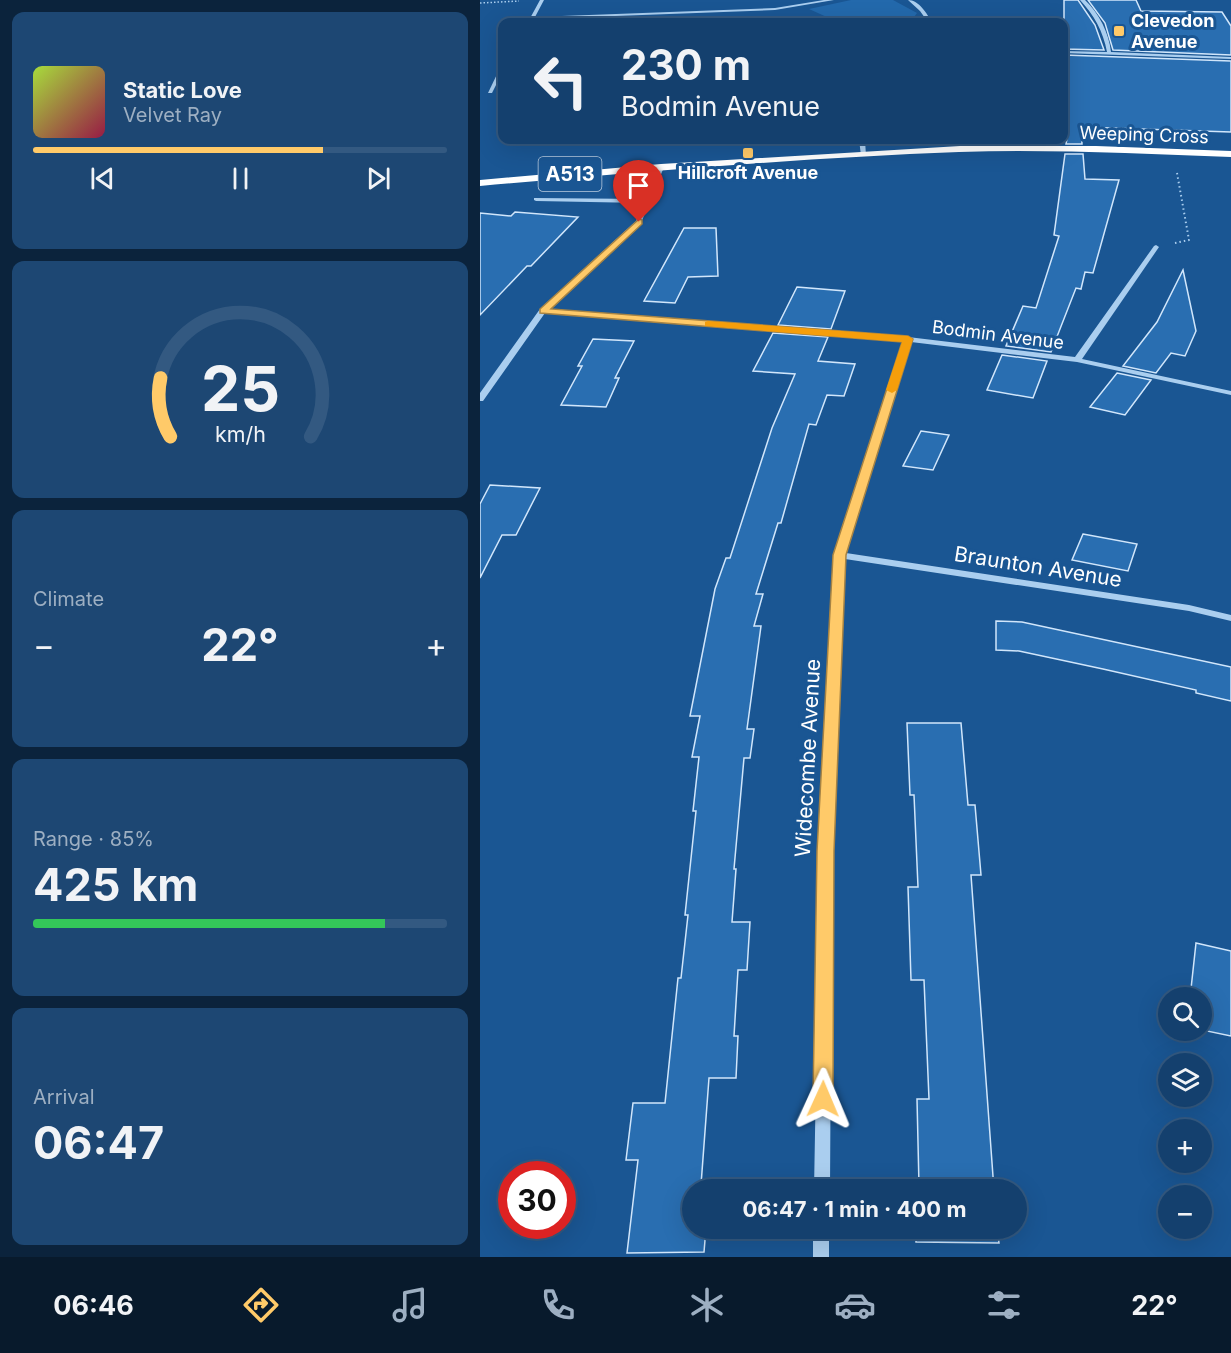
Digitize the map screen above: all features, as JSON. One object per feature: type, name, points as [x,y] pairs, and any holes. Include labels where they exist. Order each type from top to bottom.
[{"type":"highway","name":"Weeping Cross","points":[[661,167],[972,149],[1231,154]]},
{"type":"highway","name":"A513","points":[[480,183],[661,167]]},
{"type":"street","points":[[532,18],[542,0]]},
{"type":"street","points":[[580,18],[775,9],[832,0]]},
{"type":"street","points":[[910,0],[922,10],[927,18]]},
{"type":"street","points":[[1082,0],[1090,6],[1108,41],[1109,52]]},
{"type":"street","points":[[703,6],[703,13]]},
{"type":"street","points":[[1068,52],[1231,58]]},
{"type":"street","points":[[490,92],[498,77]]},
{"type":"street","points":[[863,144],[864,155]]},
{"type":"street","points":[[480,399],[543,311],[639,222],[661,167]]},
{"type":"street","points":[[536,199],[648,201]]},
{"type":"street","points":[[1077,360],[1156,247]]},
{"type":"street","name":"Bodmin Avenue","points":[[543,311],[908,339],[1077,360],[1231,393]]},
{"type":"street","name":"Widecombe Avenue","points":[[822,1179],[826,851],[840,555],[908,339]]},
{"type":"street","name":"Braunton Avenue","points":[[840,555],[1189,608],[1231,618]]},
{"type":"street","points":[[821,1239],[821,1257]]},
{"type":"path","points":[[480,3],[525,1]]},
{"type":"path","points":[[1156,247],[1189,240],[1173,152]]},
{"type":"shaded area","points":[[851,0],[893,0],[917,13],[914,17],[906,18],[829,18],[809,9]]},
{"type":"building","points":[[1064,0],[1078,0],[1095,25],[1104,50],[1068,49],[1068,18],[1064,18]]},
{"type":"building","points":[[1088,0],[1136,0],[1141,11],[1222,12],[1231,26],[1231,55],[1113,50],[1105,23]]},
{"type":"building","points":[[1068,55],[1231,61],[1231,132],[1081,127],[1082,144],[1068,144]]},
{"type":"building","points":[[1065,154],[1083,154],[1085,179],[1119,180],[1093,273],[1085,272],[1081,289],[1076,288],[1051,352],[1006,346],[1023,306],[1036,308],[1059,236],[1054,235]]},
{"type":"building","points":[[515,212],[578,217],[480,315],[480,213],[511,216]]},
{"type":"building","points":[[684,228],[716,228],[718,276],[688,277],[675,303],[644,301]]},
{"type":"building","points":[[1183,270],[1196,331],[1185,356],[1171,353],[1156,373],[1123,366],[1157,322]]},
{"type":"building","points":[[797,287],[845,291],[831,329],[778,325]]},
{"type":"building","points":[[773,333],[828,337],[818,361],[855,364],[844,396],[827,395],[816,425],[809,424],[781,523],[778,523],[756,594],[763,594],[754,626],[761,626],[747,729],[754,729],[750,758],[744,758],[734,869],[736,869],[732,922],[750,922],[747,970],[738,970],[734,1036],[738,1036],[736,1078],[709,1078],[701,1179],[682,1179],[682,1239],[705,1239],[704,1252],[627,1253],[638,1160],[626,1160],[633,1103],[665,1103],[678,978],[681,978],[688,915],[685,915],[699,757],[692,757],[700,716],[690,716],[715,589],[726,558],[730,558],[772,428],[795,374],[753,371]]},
{"type":"building","points":[[593,339],[634,341],[615,378],[619,378],[606,407],[561,405],[582,366],[578,366]]},
{"type":"building","points":[[1002,355],[1047,361],[1033,398],[987,390]]},
{"type":"building","points":[[1117,373],[1151,380],[1125,415],[1090,407]]},
{"type":"building","points":[[921,431],[949,435],[933,470],[903,466]]},
{"type":"building","points":[[490,485],[540,488],[516,535],[502,535],[480,578],[480,504]]},
{"type":"building","points":[[1083,534],[1137,544],[1128,571],[1072,560]]},
{"type":"building","points":[[996,621],[1022,622],[1231,667],[1231,701],[1196,693],[1196,690],[1103,669],[1019,651],[996,650]]},
{"type":"building","points":[[907,723],[961,723],[968,805],[975,805],[981,875],[971,875],[993,1179],[919,1179],[917,1099],[929,1099],[924,980],[911,980],[908,887],[918,887],[914,795],[910,795]]},
{"type":"building","points":[[1196,943],[1231,951],[1231,1036],[1212,1032],[1212,987],[1191,987]]},
{"type":"building","points":[[916,1239],[998,1239],[999,1243],[916,1242]]},
{"type":"slow traffic","points":[[708,324],[908,339],[892,390]]},
{"type":"place","name":"Clevedon Avenue","points":[[1119,31]]},
{"type":"place","name":"Hillcroft Avenue","points":[[748,153]]},
{"type":"route","points":[[639,222],[543,311],[908,339],[840,555],[826,851],[823,1099]]}]
